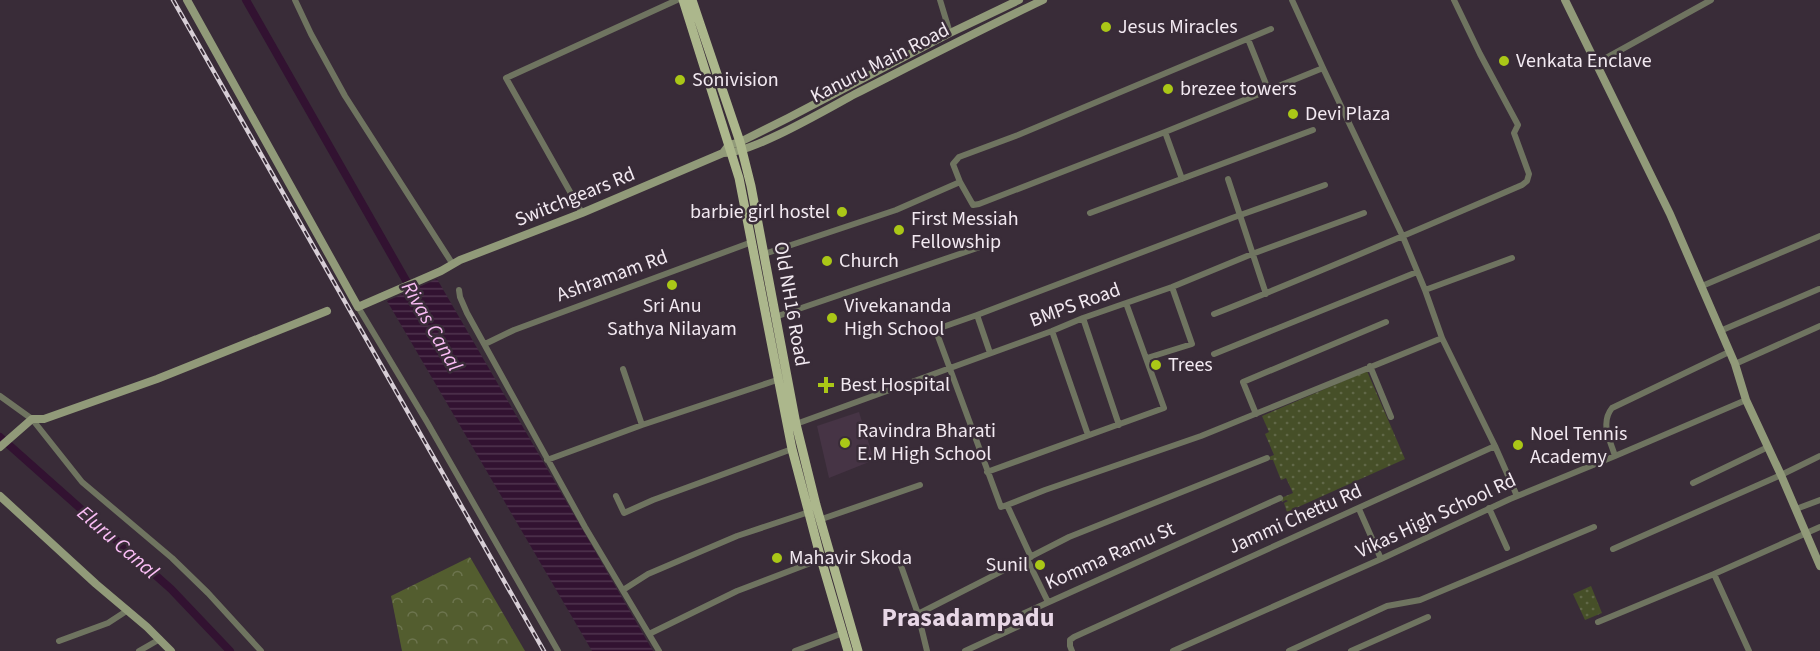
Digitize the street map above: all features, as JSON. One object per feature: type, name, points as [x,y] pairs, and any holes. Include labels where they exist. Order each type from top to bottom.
[{"type":"main road","name":"Old NH16 Road","points":[[682,0],[728,150],[739,178],[792,449],[858,651]]},
{"type":"main road","name":"Old NH16 Road","points":[[692,0],[741,145],[751,186],[796,424],[816,505],[814,518],[821,559],[848,651]]},
{"type":"street","points":[[187,0],[358,307],[427,422],[558,651]]},
{"type":"street","points":[[295,0],[345,96],[452,263]]},
{"type":"street","points":[[582,213],[506,78],[677,0]]},
{"type":"street","points":[[939,0],[950,33]]},
{"type":"street","name":"Kanuru Main Road","points":[[741,145],[950,33],[1019,0]]},
{"type":"street","name":"Kanuru Main Road","points":[[728,150],[789,128],[1043,0]]},
{"type":"street","points":[[1292,0],[1403,237],[1442,338],[1517,496]]},
{"type":"street","points":[[1214,314],[1403,237],[1527,181],[1530,174],[1514,133],[1518,125],[1454,0]]},
{"type":"street","points":[[1565,0],[1670,214],[1735,364],[1746,400],[1820,566]]},
{"type":"street","points":[[1597,63],[1711,0]]},
{"type":"street","points":[[1271,29],[1018,135],[959,157],[953,164],[970,201],[973,204],[979,204],[1323,68]]},
{"type":"street","points":[[1248,39],[1268,89]]},
{"type":"street","points":[[1090,213],[1313,130]]},
{"type":"street","points":[[1165,132],[1182,179]]},
{"type":"street","name":"Switchgears Rd","points":[[358,307],[441,271],[452,263],[582,213],[728,150]]},
{"type":"street","points":[[1228,179],[1266,294]]},
{"type":"street","points":[[764,254],[896,210],[960,182]]},
{"type":"street","points":[[1325,185],[937,329],[1001,507],[1201,436],[1442,338]]},
{"type":"street","name":"BMPS Road","points":[[796,424],[1172,287],[1252,254],[1364,213]]},
{"type":"street","points":[[1702,286],[1820,236]]},
{"type":"street","name":"Ashramam Rd","points":[[485,344],[513,330],[752,242]]},
{"type":"street","points":[[775,317],[983,246]]},
{"type":"street","points":[[1425,290],[1512,258]]},
{"type":"street","points":[[1214,354],[1417,272]]},
{"type":"street","points":[[1147,358],[1192,344],[1172,287]]},
{"type":"street","points":[[1720,331],[1819,289]]},
{"type":"street","points":[[459,290],[467,312],[547,460],[659,651]]},
{"type":"street","points":[[987,472],[1164,408],[1126,303]]},
{"type":"street","points":[[0,447],[30,420],[44,419],[157,379],[327,311]]},
{"type":"street","points":[[977,315],[990,353]]},
{"type":"street","points":[[1083,318],[1119,425]]},
{"type":"street","points":[[1256,414],[1243,382],[1386,322]]},
{"type":"street","points":[[1735,364],[1820,326]]},
{"type":"street","points":[[1052,331],[1088,435]]},
{"type":"street","points":[[1615,456],[1605,421],[1606,415],[1612,408],[1729,352]]},
{"type":"street","points":[[1370,366],[1391,417]]},
{"type":"street","points":[[623,369],[642,425]]},
{"type":"street","points":[[547,460],[642,425],[777,380]]},
{"type":"street","points":[[0,396],[30,420],[82,482],[172,558],[208,593],[261,651]]},
{"type":"street","name":"Vikas High School Rd","points":[[1173,651],[1381,560],[1489,508],[1746,400]]},
{"type":"street","name":"Jammi Chettu Rd","points":[[1072,651],[1070,640],[1074,637],[1495,446]]},
{"type":"street","points":[[1693,483],[1768,447]]},
{"type":"street","points":[[616,496],[624,513],[653,500],[792,449]]},
{"type":"street","points":[[1613,549],[1820,456]]},
{"type":"street","points":[[918,614],[1069,537],[1267,458]]},
{"type":"street","points":[[623,590],[648,574],[726,541],[814,518],[920,485]]},
{"type":"street","points":[[0,496],[171,651]]},
{"type":"street","name":"Komma Ramu St","points":[[965,651],[1019,626],[1018,615],[1280,498]]},
{"type":"street","points":[[1796,509],[1820,500]]},
{"type":"street","points":[[1007,505],[1048,602]]},
{"type":"street","points":[[1489,508],[1507,548]]},
{"type":"street","points":[[1359,509],[1381,560]]},
{"type":"street","points":[[1289,651],[1387,606],[1420,600],[1594,527]]},
{"type":"street","points":[[1598,622],[1820,527]]},
{"type":"street","points":[[649,634],[737,591],[821,559]]},
{"type":"street","points":[[900,563],[918,614],[927,651]]},
{"type":"street","points":[[1714,574],[1749,651]]},
{"type":"street","points":[[59,641],[108,623],[128,610]]},
{"type":"street","points":[[1355,650],[1428,617]]},
{"type":"street","points":[[795,651],[843,633]]},
{"type":"street","points":[[139,651],[160,639]]},
{"type":"shaded area","name":"Ravindra Bharati E.M High School","points":[[859,412],[874,460],[829,478],[817,426]]},
{"type":"green space","points":[[1367,371],[1405,459],[1287,512],[1284,503],[1288,501],[1282,502],[1281,498],[1293,493],[1286,478],[1281,480],[1273,460],[1270,460],[1269,457],[1274,455],[1265,434],[1269,432],[1262,416]]},
{"type":"green space","points":[[470,557],[525,651],[402,651],[391,596]]},
{"type":"green space","points":[[1591,586],[1602,613],[1585,620],[1573,594]]},
{"type":"water","points":[[437,279],[653,651],[592,651],[387,301]]},
{"type":"waterway","name":"Rivas Canal","points":[[246,0],[416,298]]},
{"type":"waterway","name":"Eluru Canal","points":[[0,437],[171,589],[230,651]]},
{"type":"railway","points":[[173,0],[544,651]]},
{"type":"place","name":"Jesus Miracles","points":[[1106,27]]},
{"type":"place","name":"Venkata Enclave","points":[[1504,61]]},
{"type":"place","name":"Sonivision","points":[[680,80]]},
{"type":"place","name":"brezee towers","points":[[1168,89]]},
{"type":"place","name":"Devi Plaza","points":[[1293,114]]},
{"type":"place","name":"barbie girl hostel","points":[[842,212]]},
{"type":"place","name":"First Messiah Fellowship","points":[[899,230]]},
{"type":"place","name":"Church","points":[[827,261]]},
{"type":"place","name":"Sri Anu Sathya Nilayam","points":[[672,285]]},
{"type":"place","name":"Vivekananda High School","points":[[832,318]]},
{"type":"place","name":"Trees","points":[[1156,365]]},
{"type":"place","name":"Best Hospital","points":[[826,385]]},
{"type":"place","name":"Ravindra Bharati E.M High School","points":[[845,443]]},
{"type":"place","name":"Noel Tennis Academy","points":[[1518,445]]},
{"type":"place","name":"Mahavir Skoda","points":[[777,558]]},
{"type":"place","name":"Sunil","points":[[1040,565]]},
{"type":"district","name":"Prasadampadu","points":[[968,617]]}]
